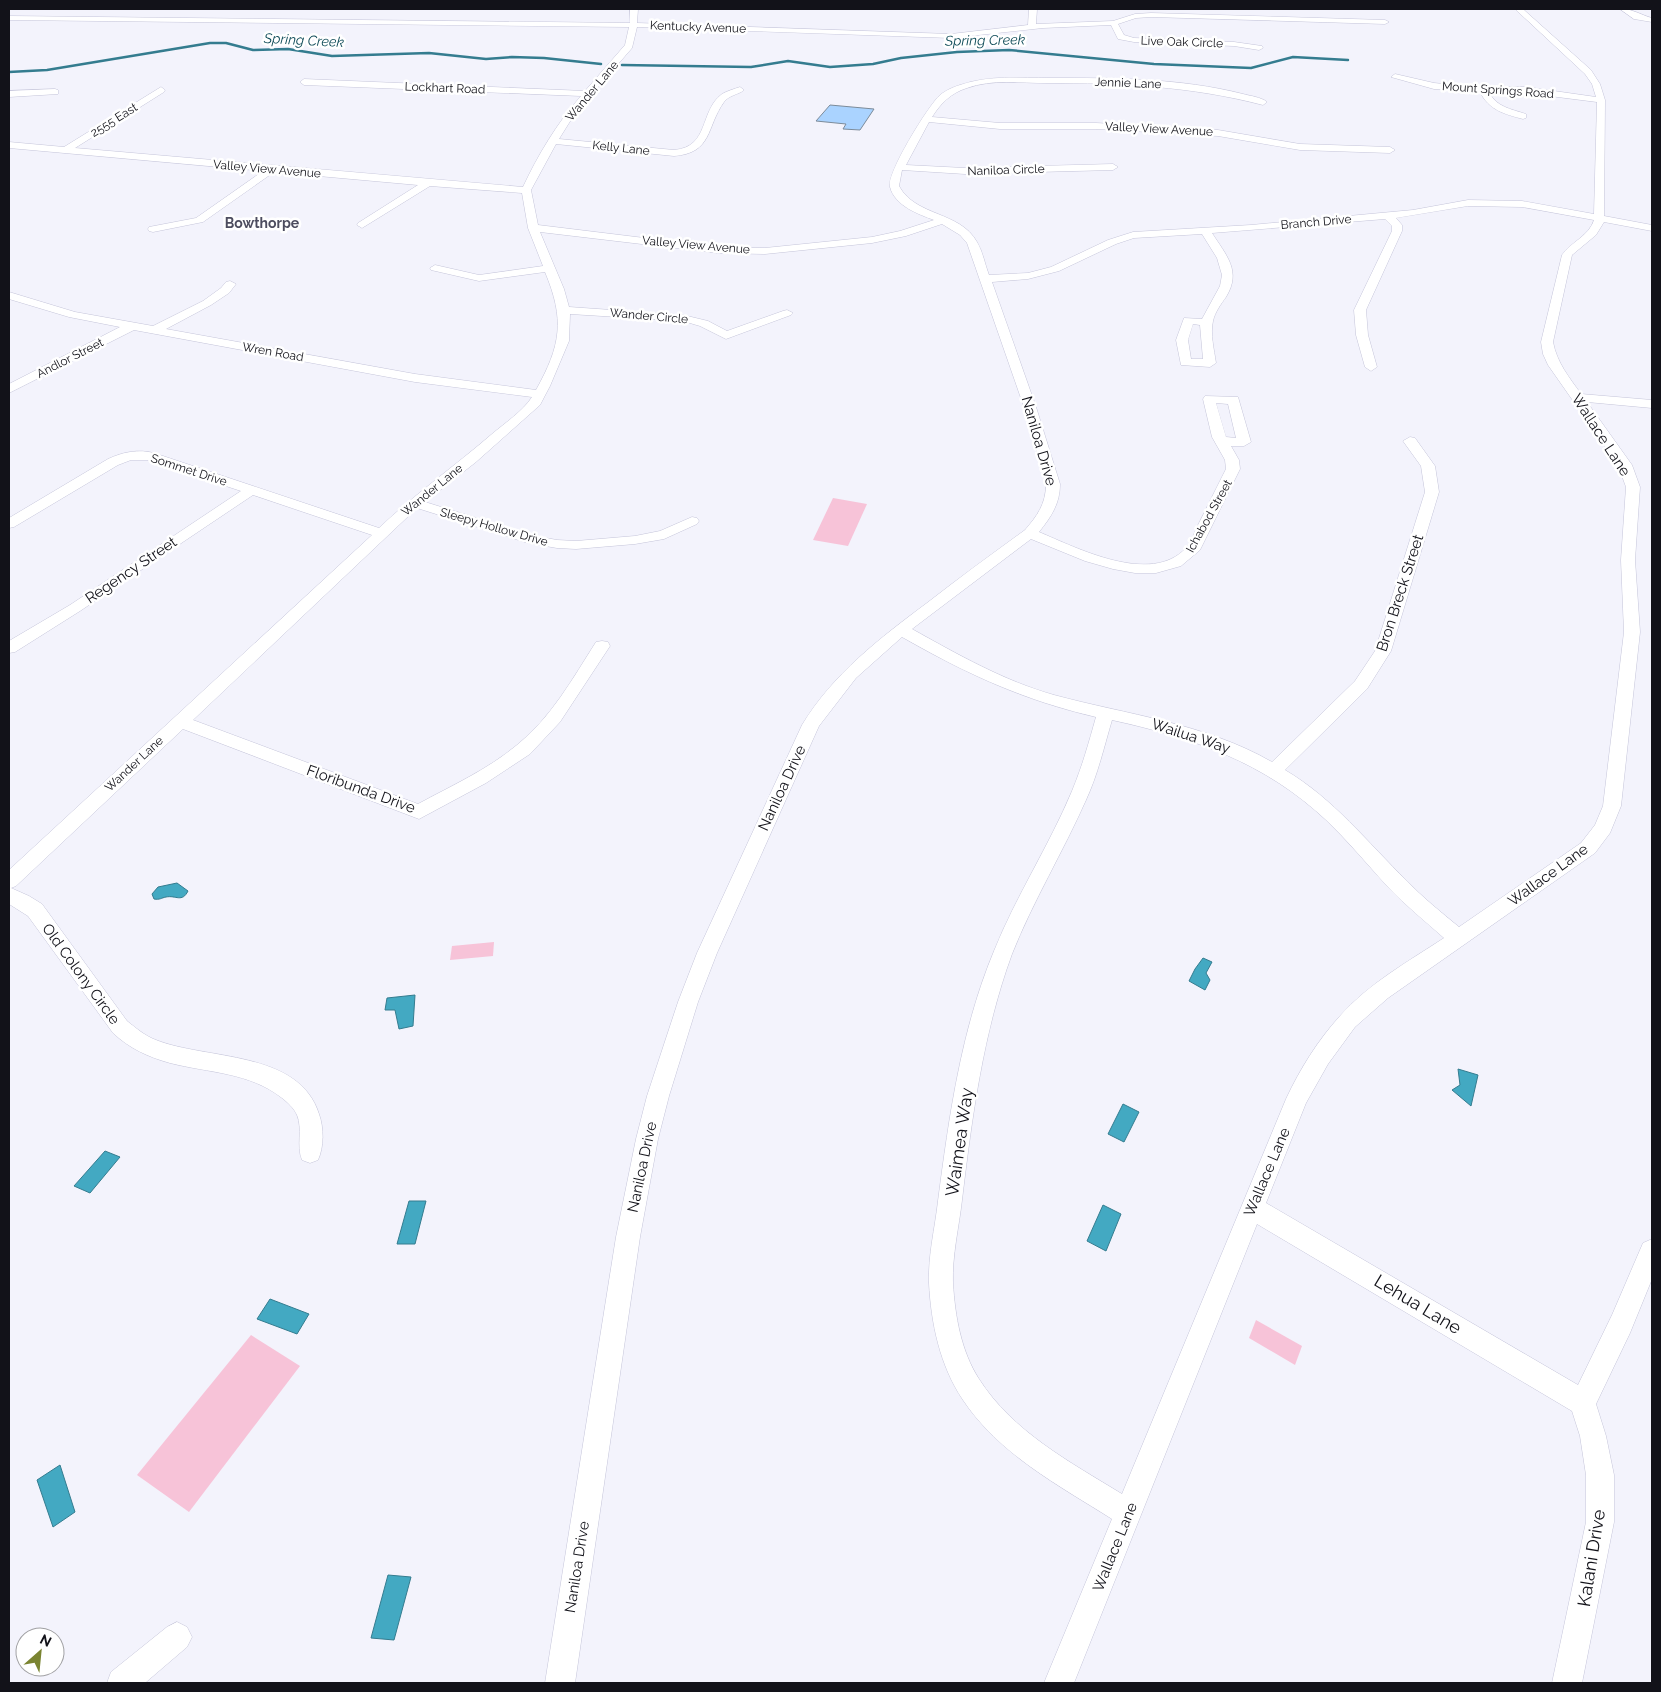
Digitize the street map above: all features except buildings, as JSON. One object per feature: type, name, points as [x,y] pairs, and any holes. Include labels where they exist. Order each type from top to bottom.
[{"type":"street","points":[[216,19],[223,9]]},
{"type":"street","name":"Wander Lane","points":[[9,881],[381,533],[414,503],[471,459],[520,417],[540,394],[563,341],[564,310],[533,228],[526,190],[570,114],[629,46],[634,25],[634,9]]},
{"type":"street","points":[[1032,27],[1033,9]]},
{"type":"street","points":[[1519,9],[1583,67],[1596,84],[1601,100],[1599,218]]},
{"type":"street","points":[[1624,9],[1637,17],[1652,20]]},
{"type":"street","name":"Kentucky Avenue","points":[[9,18],[190,21],[216,19],[500,18],[634,25],[939,36],[970,35],[1032,27],[1114,23],[1135,16],[1151,14],[1383,18]]},
{"type":"street","name":"Live Oak Circle","points":[[1114,23],[1121,37],[1134,40],[1234,44],[1259,48]]},
{"type":"street","name":"Mount Springs Road","points":[[1395,77],[1437,86],[1484,91],[1526,90],[1601,100]]},
{"type":"street","name":"Jennie Lane","points":[[991,81],[1148,83],[1202,89],[1263,102]]},
{"type":"street","name":"Naniloa Drive","points":[[560,1683],[628,1237],[647,1139],[673,1047],[707,953],[811,725],[828,699],[848,674],[873,652],[1030,533],[1047,513],[1053,494],[1053,484],[1030,407],[969,237],[957,227],[915,207],[899,196],[893,182],[899,167],[938,102],[948,94],[969,85],[991,81]]},
{"type":"street","name":"Lockhart Road","points":[[304,82],[586,94]]},
{"type":"street","name":"2555 East","points":[[67,150],[161,90]]},
{"type":"street","name":"Kelly Lane","points":[[554,142],[674,153],[689,152],[697,147],[722,99],[740,90]]},
{"type":"street","points":[[1484,91],[1493,104],[1523,116]]},
{"type":"street","points":[[9,94],[55,92]]},
{"type":"street","name":"Valley View Avenue","points":[[927,119],[1007,127],[1096,126],[1218,133],[1300,147],[1390,150]]},
{"type":"street","name":"Valley View Avenue","points":[[9,145],[428,183],[526,190]]},
{"type":"street","name":"Naniloa Circle","points":[[899,167],[965,172],[1114,167]]},
{"type":"street","points":[[153,229],[199,220],[272,169]]},
{"type":"street","points":[[362,225],[428,183]]},
{"type":"street","name":"Branch Drive","points":[[985,279],[1028,276],[1055,269],[1112,242],[1132,235],[1422,212],[1468,203],[1485,202],[1527,205],[1652,228]]},
{"type":"street","points":[[1371,367],[1365,352],[1359,312],[1397,231],[1397,225],[1387,215]]},
{"type":"street","name":"Wallace Lane","points":[[1059,1683],[1297,1098],[1320,1057],[1333,1038],[1364,1005],[1588,848],[1603,828],[1612,806],[1632,632],[1628,560],[1633,494],[1631,480],[1625,465],[1551,359],[1547,348],[1547,336],[1568,255],[1573,247],[1594,232],[1599,218]]},
{"type":"street","name":"Valley View Avenue","points":[[533,228],[718,250],[765,251],[872,240],[902,234],[945,220]]},
{"type":"street","points":[[1205,230],[1227,269],[1228,277],[1227,285],[1207,320]]},
{"type":"street","points":[[434,268],[479,278],[549,268]]},
{"type":"street","points":[[154,330],[217,297],[230,284]]},
{"type":"street","name":"Wren Road","points":[[9,295],[73,315],[132,326],[415,378],[540,394]]},
{"type":"street","name":"Wander Circle","points":[[564,310],[683,318],[704,323],[726,335],[787,313]]},
{"type":"street","name":"Andlor Street","points":[[9,390],[132,326]]},
{"type":"street","points":[[1577,398],[1623,400],[1652,404]]},
{"type":"street","name":"Bron Breck Street","points":[[1274,770],[1360,685],[1374,667],[1383,651],[1432,492],[1428,466],[1410,441]]},
{"type":"street","name":"Ichabod Street","points":[[1030,533],[1110,565],[1144,569],[1172,564],[1184,558],[1193,550],[1231,475],[1232,460],[1222,442]]},
{"type":"street","name":"Sommet Drive","points":[[10,522],[113,462],[132,455],[150,456],[381,533]]},
{"type":"street","name":"Regency Street","points":[[9,648],[75,608],[252,490]]},
{"type":"street","name":"Sleepy Hollow Drive","points":[[414,503],[533,540],[557,544],[576,545],[635,540],[664,535],[692,521]]},
{"type":"street","name":"Wailua Way","points":[[901,630],[953,660],[1002,682],[1046,698],[1198,735],[1230,748],[1274,770],[1330,812],[1401,888],[1459,939]]},
{"type":"street","name":"Floribunda Drive","points":[[179,721],[419,812],[500,766],[527,747],[543,730],[602,646]]},
{"type":"street","name":"Waimea Way","points":[[1106,713],[1078,798],[1010,937],[995,975],[974,1049],[963,1101],[941,1278],[944,1320],[954,1355],[971,1390],[1000,1425],[1026,1448],[1129,1514]]},
{"type":"street","name":"Old Colony Circle","points":[[9,895],[22,901],[34,910],[120,1027],[129,1035],[140,1042],[167,1052],[232,1064],[248,1069],[275,1080],[288,1089],[308,1112],[310,1152]]},
{"type":"street","name":"Lehua Lane","points":[[1252,1208],[1396,1291],[1583,1403]]},
{"type":"street","points":[[1583,1403],[1621,1324],[1652,1251]]},
{"type":"street","name":"Kalani Drive","points":[[1567,1683],[1600,1522],[1600,1475],[1593,1436],[1583,1403]]},
{"type":"street","points":[[122,1683],[177,1637]]},
{"type":"shaded area","points":[[833,498],[867,504],[848,546],[813,540]]},
{"type":"shaded area","points":[[494,942],[493,956],[450,960],[452,946]]},
{"type":"shaded area","points":[[1256,1320],[1302,1346],[1295,1365],[1249,1338]]},
{"type":"shaded area","points":[[251,1335],[300,1366],[189,1512],[137,1475]]},
{"type":"water","points":[[177,883],[188,891],[186,895],[181,898],[166,897],[154,899],[152,894],[158,887]]},
{"type":"water","points":[[1203,958],[1212,962],[1206,973],[1210,980],[1205,990],[1189,981]]},
{"type":"water","points":[[415,995],[413,1026],[399,1029],[395,1010],[385,1010],[387,998]]},
{"type":"water","points":[[1458,1069],[1478,1075],[1471,1106],[1452,1090],[1460,1085]]},
{"type":"water","points":[[1123,1104],[1139,1112],[1124,1142],[1108,1134]]},
{"type":"water","points":[[105,1151],[120,1157],[90,1193],[74,1186]]},
{"type":"water","points":[[409,1201],[426,1201],[415,1244],[397,1244]]},
{"type":"water","points":[[1103,1205],[1121,1214],[1106,1251],[1087,1241]]},
{"type":"water","points":[[270,1299],[309,1314],[297,1334],[257,1319]]},
{"type":"water","points":[[60,1465],[75,1512],[53,1527],[37,1480]]},
{"type":"water","points":[[388,1575],[411,1577],[394,1640],[371,1638]]},
{"type":"waterway","name":"Spring Creek","points":[[9,72],[47,70],[210,43],[226,43],[253,50],[288,49],[332,56],[429,53],[486,59],[512,57],[544,58],[601,64]]},
{"type":"waterway","name":"Spring Creek","points":[[622,65],[751,67],[788,61],[830,67],[873,64],[901,58],[957,52],[1009,50],[1154,64],[1251,68],[1293,57],[1348,60]]},
{"type":"district","name":"Bowthorpe","points":[[262,223]]}]
